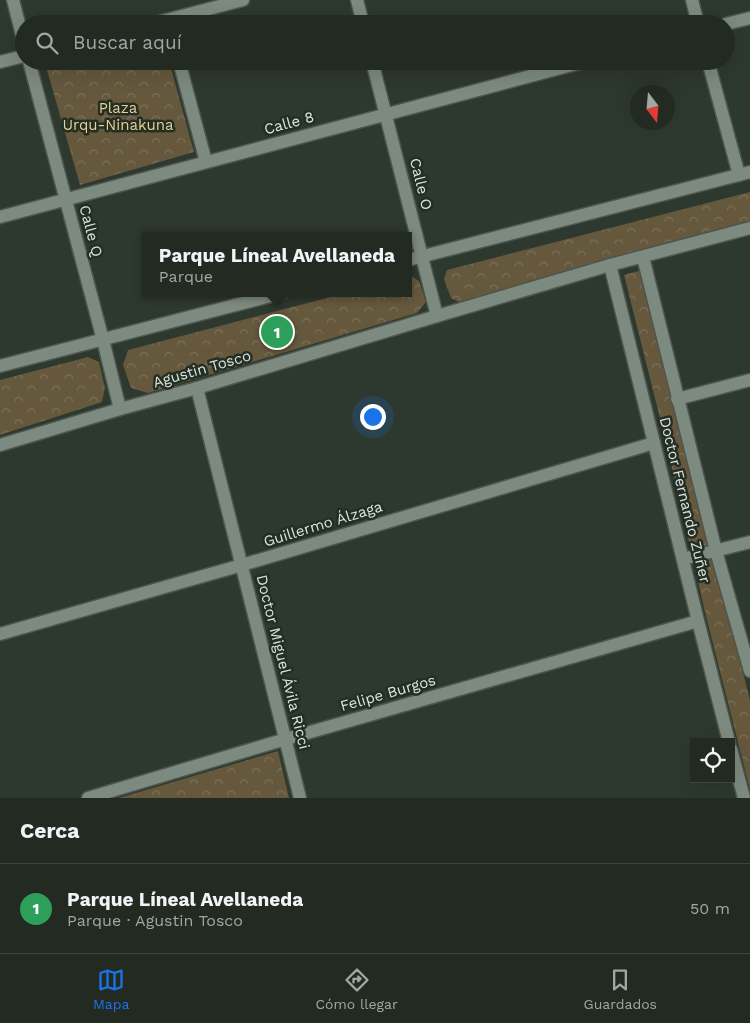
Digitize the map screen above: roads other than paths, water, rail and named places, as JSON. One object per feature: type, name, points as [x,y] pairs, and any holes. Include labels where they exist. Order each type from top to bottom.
[{"type":"street","points":[[12,0],[16,15]]},
{"type":"street","points":[[192,15],[243,0]]},
{"type":"street","points":[[357,0],[361,15]]},
{"type":"street","points":[[692,0],[696,15]]},
{"type":"street","points":[[735,22],[750,18]]},
{"type":"street","points":[[0,62],[15,58]]},
{"type":"street","name":"Calle Q","points":[[31,70],[104,340],[120,409]]},
{"type":"street","points":[[181,70],[206,162]]},
{"type":"street","name":"Calle O","points":[[374,70],[438,316]]},
{"type":"street","name":"Calle 8","points":[[0,217],[553,70]]},
{"type":"street","points":[[412,259],[744,174],[711,70]]},
{"type":"street","name":"Agustin Tosco","points":[[0,445],[610,265],[750,228]]},
{"type":"street","points":[[642,257],[716,551],[750,671]]},
{"type":"street","name":"Doctor Fernando Zuñer","points":[[610,265],[728,738]]},
{"type":"street","points":[[0,366],[267,297]]},
{"type":"street","points":[[677,398],[750,380]]},
{"type":"street","name":"Doctor Miguel Ávila Ricci","points":[[197,388],[300,798]]},
{"type":"street","name":"Guillermo Álzaga","points":[[0,634],[242,566],[654,443]]},
{"type":"street","points":[[683,559],[750,542]]},
{"type":"street","name":"Felipe Burgos","points":[[88,798],[698,621]]},
{"type":"street","points":[[735,764],[744,798]]},
{"type":"place","name":"Parque Líneal Avellaneda","points":[[277,332]]},
{"type":"park label","name":"Plaza Urqu-Ninakuna","points":[[118,116]]}]
